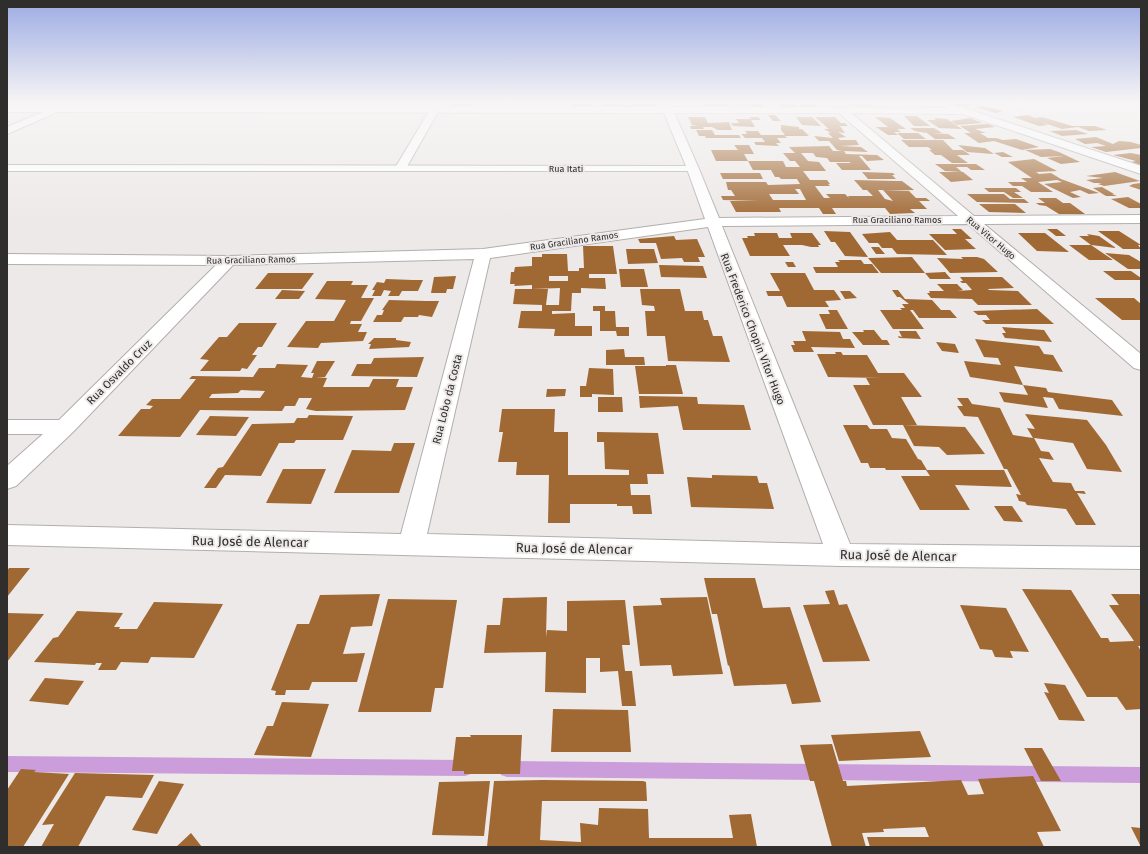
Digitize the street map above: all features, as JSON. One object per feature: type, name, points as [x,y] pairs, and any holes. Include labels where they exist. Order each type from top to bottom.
[{"type":"street","points":[[401,168],[416,143]]},
{"type":"street","name":"Rua Frederico Chopin Vitor Hugo","points":[[682,143],[841,555]]},
{"type":"street","name":"Rua Vitor Hugo","points":[[879,143],[1141,364]]},
{"type":"street","points":[[1060,143],[1141,170]]},
{"type":"street","name":"Rua Itati","points":[[7,168],[693,169]]},
{"type":"street","name":"Rua Graciliano Ramos","points":[[7,260],[229,261],[483,254],[712,222],[1141,219]]},
{"type":"street","name":"Rua Lobo da Costa","points":[[411,545],[483,254]]},
{"type":"street","name":"Rua Osvaldo Cruz","points":[[7,480],[65,427],[229,261]]},
{"type":"street","points":[[7,427],[65,427]]},
{"type":"street","name":"Rua José de Alencar","points":[[7,535],[841,555],[1141,558]]},
{"type":"building","points":[[755,143],[781,143],[776,143],[779,146],[756,145]]},
{"type":"building","points":[[831,143],[858,143],[859,145],[840,146],[861,147],[868,152],[844,151],[846,154],[877,155],[884,160],[867,161],[862,156],[859,156],[871,170],[842,170],[836,163],[851,163],[830,162],[827,158],[816,157],[813,153],[801,153],[808,161],[819,162],[826,171],[803,171],[810,180],[827,180],[830,186],[815,186],[824,198],[830,198],[826,194],[845,194],[849,198],[848,196],[873,196],[867,190],[863,190],[854,180],[902,181],[914,190],[884,191],[909,191],[916,198],[926,198],[930,201],[919,201],[927,209],[910,209],[915,213],[890,214],[885,208],[832,208],[836,214],[823,214],[819,208],[779,208],[781,212],[736,212],[730,201],[759,201],[723,200],[721,196],[735,196],[731,190],[728,190],[726,182],[766,182],[768,185],[800,184],[797,179],[781,179],[779,177],[775,177],[771,170],[753,170],[748,161],[783,161],[786,167],[800,167],[795,161],[790,161],[783,153],[795,153],[789,147],[829,146],[833,151],[842,151],[837,150]],"holes":[[[795,189],[800,189],[806,200],[773,200],[769,194],[799,194]],[[878,190],[883,190],[893,201],[885,199]]]},
{"type":"building","points":[[904,143],[946,143],[953,150],[963,150],[970,155],[957,155],[968,163],[952,163],[941,155],[935,155],[929,150],[932,150],[928,147],[909,147]]},
{"type":"building","points":[[1000,143],[1027,143],[1039,147],[1022,150]]},
{"type":"building","points":[[1083,143],[1134,143],[1141,145],[1141,148],[1106,152],[1091,147],[1106,146],[1097,143]]},
{"type":"building","points":[[734,145],[749,145],[754,154],[744,154],[748,161],[716,161],[711,150],[738,150]]},
{"type":"building","points":[[958,145],[985,148],[994,154],[967,152]]},
{"type":"building","points":[[1050,149],[1080,162],[1061,164],[1047,158],[1064,156],[1041,157],[1025,150]]},
{"type":"building","points":[[1003,152],[1013,157],[1002,157],[994,153]]},
{"type":"building","points":[[1131,153],[1141,155],[1141,165],[1131,162],[1136,161],[1113,155]]},
{"type":"building","points":[[1034,159],[1057,171],[1036,172],[1039,174],[1051,173],[1061,179],[1099,193],[1089,194],[1080,190],[1070,192],[1081,197],[1073,198],[1044,184],[1062,182],[1057,180],[1038,182],[1053,192],[1031,192],[1022,186],[1013,186],[1008,182],[1027,182],[1021,178],[1032,178],[1008,162]]},
{"type":"building","points":[[935,164],[976,164],[985,170],[971,170],[967,167],[956,167],[962,172],[945,171]]},
{"type":"building","points":[[862,172],[893,173],[895,175],[892,175],[896,179],[868,179]]},
{"type":"building","points":[[939,172],[963,172],[973,180],[951,182]]},
{"type":"building","points":[[1115,172],[1140,181],[1104,186],[1098,184],[1102,183],[1094,183],[1086,180],[1103,178],[1086,176]]},
{"type":"building","points":[[720,173],[760,173],[763,179],[723,179]]},
{"type":"building","points":[[1141,183],[1141,190],[1129,186],[1133,184]]},
{"type":"building","points":[[1102,187],[1117,196],[1106,196],[1093,188]]},
{"type":"building","points":[[984,188],[1016,188],[1021,192],[1014,192],[1023,198],[1013,198],[1004,192],[989,192]]},
{"type":"building","points":[[967,194],[1004,194],[1010,199],[1024,199],[1029,203],[977,202]]},
{"type":"building","points":[[1128,197],[1141,204],[1141,208],[1129,208],[1111,199]]},
{"type":"building","points":[[1038,198],[1056,198],[1063,203],[1070,203],[1085,214],[1059,214],[1046,206],[1036,203],[1045,203]]},
{"type":"building","points":[[979,204],[1015,204],[1026,213],[989,212]]},
{"type":"building","points":[[952,229],[961,229],[972,239],[965,239],[976,249],[945,250],[929,234],[957,234]]},
{"type":"building","points":[[1047,229],[1057,229],[1066,236],[1056,236]]},
{"type":"building","points":[[824,231],[850,232],[868,257],[845,256],[835,242],[831,242]]},
{"type":"building","points":[[1098,231],[1119,231],[1141,245],[1138,245],[1141,249],[1123,249]]},
{"type":"building","points":[[890,232],[897,240],[933,240],[947,255],[897,254],[892,248],[882,248],[878,243],[869,243],[862,234]]},
{"type":"building","points":[[754,233],[777,233],[779,238],[792,238],[790,233],[812,233],[821,245],[818,245],[819,247],[811,247],[802,245],[783,245],[790,256],[750,256],[742,238],[748,238],[747,236],[755,236]]},
{"type":"building","points":[[1018,233],[1045,233],[1069,252],[1037,251]]},
{"type":"building","points":[[1087,234],[1099,236],[1116,248],[1091,245],[1079,236],[1089,236]]},
{"type":"building","points":[[674,236],[676,240],[697,239],[705,257],[698,257],[700,262],[684,262],[682,258],[661,259],[656,243],[640,243],[638,239]]},
{"type":"building","points":[[1069,245],[1091,245],[1113,260],[1089,260]]},
{"type":"building","points":[[583,246],[613,246],[617,274],[589,274],[589,278],[605,278],[606,289],[581,288],[581,293],[572,293],[571,311],[552,311],[552,314],[575,313],[575,326],[592,326],[592,336],[554,336],[555,329],[518,328],[521,311],[542,311],[542,305],[513,304],[515,289],[532,289],[532,285],[514,286],[515,284],[510,284],[511,272],[514,272],[515,267],[532,266],[532,257],[542,257],[542,254],[567,254],[568,271],[579,271],[579,268],[584,268]],"holes":[[[549,276],[568,276],[568,281],[549,281]],[[560,288],[559,305],[546,305],[548,289],[532,289]]]},
{"type":"building","points":[[871,247],[879,247],[885,254],[876,254]]},
{"type":"building","points":[[626,249],[654,249],[658,263],[628,264]]},
{"type":"building","points":[[1105,253],[1129,255],[1141,262],[1141,269],[1128,269]]},
{"type":"building","points":[[912,257],[925,273],[881,273],[868,258]]},
{"type":"building","points":[[961,257],[977,257],[984,259],[998,272],[950,273],[937,258],[963,259]]},
{"type":"building","points":[[838,260],[861,260],[864,264],[872,264],[879,273],[816,273],[813,267],[838,267],[835,262],[840,262]]},
{"type":"building","points":[[785,262],[793,262],[796,267],[788,267]]},
{"type":"building","points":[[659,265],[703,266],[707,278],[661,277]]},
{"type":"building","points":[[619,269],[644,269],[648,287],[621,287]]},
{"type":"building","points":[[1103,271],[1131,271],[1141,278],[1141,280],[1115,280]]},
{"type":"building","points":[[945,272],[951,279],[930,279],[925,273]]},
{"type":"building","points":[[268,273],[314,273],[302,289],[255,289]]},
{"type":"building","points":[[770,273],[805,273],[814,290],[834,290],[841,300],[825,301],[829,307],[787,307],[782,296],[768,296],[766,291],[780,291]]},
{"type":"building","points":[[456,276],[453,289],[447,289],[446,293],[431,293],[434,277]]},
{"type":"building","points":[[960,277],[1002,277],[1014,288],[988,289],[1018,291],[1032,305],[978,305],[972,299],[931,298],[927,293],[930,293],[929,291],[944,291],[937,284],[957,284],[963,290],[957,291],[972,290],[966,283],[962,283],[960,281],[963,281]]},
{"type":"building","points":[[386,279],[423,280],[418,291],[402,291],[399,296],[388,296],[391,291],[384,290],[381,296],[372,296],[375,290],[372,290],[377,282],[384,283]]},
{"type":"building","points":[[327,281],[353,281],[351,285],[368,285],[361,298],[374,298],[361,321],[351,321],[350,324],[362,324],[358,332],[367,332],[363,341],[321,343],[318,348],[287,347],[306,321],[334,321],[346,300],[315,299]]},
{"type":"building","points":[[640,289],[680,289],[685,311],[702,311],[704,320],[708,320],[713,336],[722,336],[730,362],[668,361],[665,336],[647,336],[645,311],[655,311],[654,306],[642,305]]},
{"type":"building","points":[[282,290],[305,291],[299,299],[275,299]]},
{"type":"building","points":[[892,290],[898,290],[905,299],[932,300],[941,310],[950,310],[957,318],[919,318],[913,310],[910,310],[924,329],[893,329],[880,310],[902,310],[900,308],[905,308],[902,304],[909,304],[900,297],[897,297]]},
{"type":"building","points":[[840,291],[850,291],[857,298],[845,299]]},
{"type":"building","points":[[1095,298],[1134,298],[1141,304],[1141,320],[1122,320]]},
{"type":"building","points":[[389,300],[439,301],[432,317],[419,315],[418,317],[404,317],[401,322],[373,322],[377,315],[382,315],[384,310],[382,310]]},
{"type":"building","points":[[593,306],[605,306],[605,311],[615,311],[616,327],[629,327],[629,336],[617,336],[616,331],[600,331],[600,311],[593,311]]},
{"type":"building","points":[[1037,309],[1054,324],[986,324],[982,320],[990,320],[986,315],[978,315],[973,311]]},
{"type":"building","points":[[828,310],[837,310],[848,329],[826,329],[819,314],[830,314]]},
{"type":"building","points":[[239,323],[277,323],[262,347],[258,347],[252,355],[257,355],[247,369],[242,368],[240,371],[200,371],[209,360],[200,359],[219,337],[227,337]]},
{"type":"building","points":[[1002,327],[1044,330],[1052,342],[1005,338],[1002,333],[1006,333]]},
{"type":"building","points":[[863,330],[874,330],[882,340],[887,340],[890,345],[863,345],[852,332],[864,332]]},
{"type":"building","points":[[802,331],[840,332],[843,339],[850,339],[855,348],[811,347],[814,352],[794,352],[791,345],[795,345],[793,341],[806,341]]},
{"type":"building","points":[[899,331],[916,331],[921,339],[899,338],[898,336],[902,337]]},
{"type":"building","points":[[374,338],[396,338],[396,340],[411,342],[409,347],[369,349],[371,344],[368,344]]},
{"type":"building","points":[[975,339],[1039,346],[1044,354],[1053,355],[1063,372],[1014,366],[1023,385],[970,377],[964,361],[1001,365],[998,358],[984,357]]},
{"type":"building","points":[[936,342],[955,344],[959,353],[942,351]]},
{"type":"building","points":[[624,349],[625,357],[644,357],[645,365],[606,365],[606,350]]},
{"type":"building","points":[[835,352],[841,352],[843,355],[867,355],[878,373],[904,373],[922,397],[901,397],[917,425],[873,425],[853,385],[870,385],[866,378],[882,378],[828,377],[817,354],[836,354]]},
{"type":"building","points":[[424,357],[417,377],[351,376],[357,364],[371,364],[374,358]]},
{"type":"building","points":[[317,361],[335,361],[325,377],[316,377],[327,378],[323,387],[369,387],[373,379],[399,379],[396,387],[413,387],[405,410],[316,411],[306,409],[312,398],[299,398],[295,406],[285,406],[282,411],[200,410],[180,437],[118,436],[141,409],[150,409],[153,406],[146,405],[152,399],[180,399],[196,379],[189,379],[192,376],[253,377],[259,368],[275,368],[277,364],[308,365],[301,377],[312,378],[314,373],[311,373]],"holes":[[[241,390],[265,391],[260,398],[209,398],[212,394],[238,393]]]},
{"type":"building","points":[[676,365],[683,394],[639,394],[635,366]]},
{"type":"building","points":[[589,368],[613,369],[614,395],[592,394],[592,397],[580,397],[580,386],[586,386]]},
{"type":"building","points":[[1023,385],[1046,388],[1048,392],[1112,400],[1123,416],[1059,409],[1053,398],[1043,397],[1048,408],[1004,402],[999,392],[1028,395]]},
{"type":"building","points":[[547,389],[566,389],[565,396],[546,397]]},
{"type":"building","points":[[639,396],[697,397],[698,404],[744,405],[751,430],[683,430],[678,406],[640,408]]},
{"type":"building","points":[[598,397],[622,397],[623,412],[598,412]]},
{"type":"building","points":[[957,398],[968,398],[972,404],[1000,408],[1013,435],[1033,438],[1027,428],[1035,429],[1025,414],[1087,420],[1106,445],[1122,472],[1087,469],[1073,443],[1034,438],[1041,451],[1049,452],[1054,460],[1039,458],[1053,482],[1071,483],[1075,491],[1084,491],[1086,494],[1077,493],[1096,525],[1076,525],[1066,509],[1027,505],[1025,502],[1019,501],[1016,494],[1021,495],[1007,469],[1004,469],[978,417],[964,416],[957,406],[963,406]]},
{"type":"building","points":[[502,409],[555,409],[554,432],[568,432],[568,475],[629,475],[629,470],[605,469],[604,442],[597,442],[597,432],[658,433],[664,474],[647,474],[648,484],[630,484],[631,495],[650,495],[652,514],[633,514],[632,506],[617,506],[617,504],[570,504],[570,523],[548,523],[549,475],[516,475],[517,462],[498,462],[503,432],[499,432]]},
{"type":"building","points":[[309,415],[353,416],[343,440],[296,440],[294,443],[279,443],[261,476],[225,475],[216,488],[204,488],[218,468],[223,467],[252,424],[294,423],[297,418],[307,418]]},
{"type":"building","points":[[210,416],[249,417],[236,436],[196,435]]},
{"type":"building","points":[[843,425],[867,425],[870,429],[887,429],[892,438],[906,439],[918,459],[921,460],[927,470],[1004,470],[1012,487],[955,485],[970,510],[920,510],[901,476],[930,476],[926,470],[886,470],[885,468],[870,468],[868,463],[861,463]]},
{"type":"building","points":[[903,425],[965,427],[985,454],[947,455],[939,447],[914,446]]},
{"type":"building","points":[[394,443],[415,443],[399,493],[334,493],[352,450],[391,451]]},
{"type":"building","points":[[283,469],[326,469],[311,504],[266,503]]},
{"type":"building","points":[[712,475],[757,476],[759,483],[767,483],[774,509],[691,507],[687,477],[712,478]]},
{"type":"building","points":[[994,506],[1012,506],[1023,522],[1004,521]]},
{"type":"building","points":[[9,568],[30,568],[7,597],[7,571]]},
{"type":"building","points":[[704,578],[755,578],[763,608],[790,607],[821,702],[792,704],[786,684],[734,686],[729,665],[728,666],[717,614],[712,614]]},
{"type":"building","points":[[1022,589],[1071,590],[1101,638],[1108,638],[1110,642],[1134,641],[1109,605],[1119,605],[1111,594],[1139,594],[1141,596],[1141,646],[1138,646],[1141,651],[1141,709],[1126,710],[1117,697],[1087,697]]},
{"type":"building","points":[[834,590],[839,605],[847,604],[870,661],[823,662],[803,605],[830,604],[825,591]]},
{"type":"building","points":[[380,594],[372,626],[351,627],[343,654],[365,653],[357,682],[312,682],[309,690],[286,690],[285,695],[275,695],[276,691],[271,690],[297,624],[309,624],[320,595]]},
{"type":"building","points":[[547,597],[546,637],[547,630],[567,631],[567,601],[625,600],[630,645],[622,645],[625,671],[632,671],[636,706],[622,706],[618,671],[600,672],[600,658],[586,658],[586,693],[545,692],[546,652],[484,653],[487,625],[500,625],[503,598]]},
{"type":"building","points":[[707,597],[723,674],[673,676],[671,665],[640,666],[633,606],[662,605],[660,598]]},
{"type":"building","points":[[388,599],[457,600],[443,688],[435,688],[431,712],[358,712]]},
{"type":"building","points":[[154,602],[223,604],[194,658],[151,657],[148,663],[121,662],[116,670],[98,670],[102,663],[96,663],[95,665],[34,662],[53,638],[58,637],[77,611],[123,613],[114,627],[120,627],[119,629],[137,629]]},
{"type":"building","points":[[960,605],[1006,608],[1029,652],[1010,651],[1013,658],[995,657],[992,650],[980,649]]},
{"type":"building","points":[[7,613],[44,614],[7,662]]},
{"type":"building","points":[[45,678],[84,681],[68,705],[29,701]]},
{"type":"building","points":[[1044,683],[1065,685],[1085,721],[1059,720],[1044,692],[1049,693]]},
{"type":"building","points":[[282,702],[329,704],[311,757],[254,755],[267,726],[273,726]]},
{"type":"building","points":[[553,709],[628,710],[631,752],[551,752]]},
{"type":"building","points":[[920,731],[931,757],[839,761],[831,735]]},
{"type":"building","points":[[470,735],[522,735],[520,774],[464,774],[464,771],[452,771],[456,737],[471,737]]},
{"type":"building","points":[[832,744],[843,781],[846,781],[847,786],[961,780],[968,795],[984,794],[978,779],[1033,776],[1061,831],[1037,832],[1044,847],[870,847],[867,837],[929,837],[925,827],[883,829],[884,832],[862,833],[866,847],[832,847],[814,781],[810,781],[800,745]]},
{"type":"building","points":[[1024,748],[1042,748],[1061,781],[1041,781]]},
{"type":"building","points":[[21,769],[36,770],[34,772],[69,774],[23,847],[7,847],[7,790]]},
{"type":"building","points":[[75,773],[154,775],[142,798],[106,796],[78,847],[41,847],[54,824],[42,825]]},
{"type":"building","points":[[159,781],[184,784],[157,834],[132,830]]},
{"type":"building","points":[[490,781],[484,836],[432,835],[439,782]]},
{"type":"building","points":[[494,781],[643,781],[646,782],[647,801],[542,801],[540,840],[581,842],[580,823],[598,825],[599,808],[648,809],[649,838],[733,838],[729,815],[751,814],[757,847],[487,847]]},
{"type":"building","points":[[1131,827],[1141,828],[1141,847]]},
{"type":"building","points":[[191,833],[202,847],[176,847]]},
{"type":"waterway","points":[[7,764],[465,768]]},
{"type":"waterway","points":[[507,769],[1141,775]]}]
